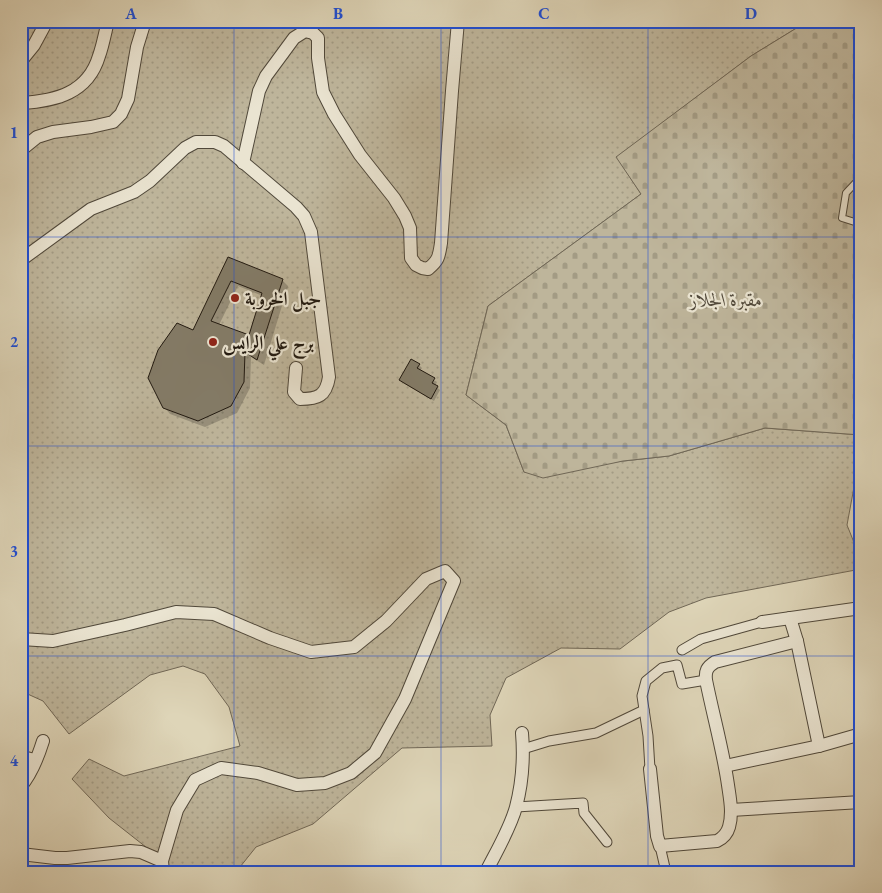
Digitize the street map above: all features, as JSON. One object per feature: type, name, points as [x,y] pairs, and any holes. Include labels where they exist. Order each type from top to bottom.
[{"type":"street","points":[[21,61],[34,45],[47,21]]},
{"type":"street","points":[[21,103],[60,98],[77,89],[88,79],[99,58],[108,21]]},
{"type":"street","points":[[21,150],[37,137],[53,132],[113,122],[121,114],[128,99],[137,47],[145,21]]},
{"type":"street","points":[[243,163],[258,91],[266,76],[294,38],[305,31],[313,33],[318,38],[318,58],[323,92],[330,107],[360,155],[394,198],[405,216],[410,228],[411,258],[416,266],[428,269],[439,257],[441,243],[458,21]]},
{"type":"street","points":[[21,260],[90,208],[134,192],[150,181],[185,148],[196,142],[215,142],[224,146],[296,207],[304,216],[311,232],[328,377],[327,388],[321,395],[311,399],[300,399],[294,392],[296,368]]},
{"type":"street","points":[[21,639],[53,641],[176,612],[214,614],[270,638],[311,652],[354,647],[386,621],[426,579],[444,571],[454,581],[404,699],[375,753],[351,773],[325,783],[297,785],[258,773],[221,768],[195,780],[177,810],[162,866],[142,852],[130,851],[67,858],[21,854]]},
{"type":"street","points":[[682,650],[702,640],[762,622],[861,608]]},
{"type":"street","points":[[790,618],[797,641],[819,746]]},
{"type":"street","points":[[660,846],[717,841],[723,838],[730,826],[731,810],[725,766],[705,671],[715,662],[797,641]]},
{"type":"street","points":[[666,872],[657,836],[648,736],[642,696],[646,681],[662,668],[677,665],[682,684],[706,680]]},
{"type":"street","points":[[523,748],[549,741],[596,733],[644,710]]},
{"type":"street","points":[[486,872],[516,807],[522,764],[522,733]]},
{"type":"street","points":[[725,766],[819,746],[861,734]]},
{"type":"street","points":[[21,786],[37,759],[43,741]]},
{"type":"street","points":[[21,754],[37,759]]},
{"type":"street","points":[[731,810],[861,802]]},
{"type":"street","points":[[516,807],[583,803],[584,813],[607,842]]},
{"type":"lane","points":[[861,177],[846,193],[842,218],[861,224]]},
{"type":"green space","points":[[21,21],[808,21],[751,56],[617,157],[641,194],[488,306],[466,395],[506,425],[524,472],[669,456],[765,428],[861,435],[861,467],[857,471],[847,525],[861,560],[861,569],[706,598],[669,612],[620,649],[561,648],[506,678],[490,715],[492,746],[402,748],[313,824],[256,847],[236,872],[185,872],[170,866],[109,818],[72,779],[89,759],[124,776],[240,746],[229,707],[205,674],[183,666],[150,675],[69,734],[43,701],[21,691]]},
{"type":"green space","name":"مقبرة الجلاز","points":[[808,21],[861,21],[861,435],[765,428],[669,456],[623,461],[543,478],[524,472],[506,425],[466,395],[488,306],[641,194],[616,157],[751,56]]},
{"type":"building","name":"برج علي الرايس","points":[[228,257],[283,279],[257,360],[245,352],[244,382],[231,406],[198,421],[163,408],[148,378],[158,350],[177,323],[193,330]],"holes":[[[231,281],[262,293],[249,335],[211,321]]]},
{"type":"building","points":[[411,359],[420,364],[417,368],[435,378],[432,383],[438,386],[431,399],[399,380]]},
{"type":"place","name":"جبل الخروبة","points":[[235,298]]},
{"type":"place","name":"برج علي الرايس","points":[[213,342]]}]
